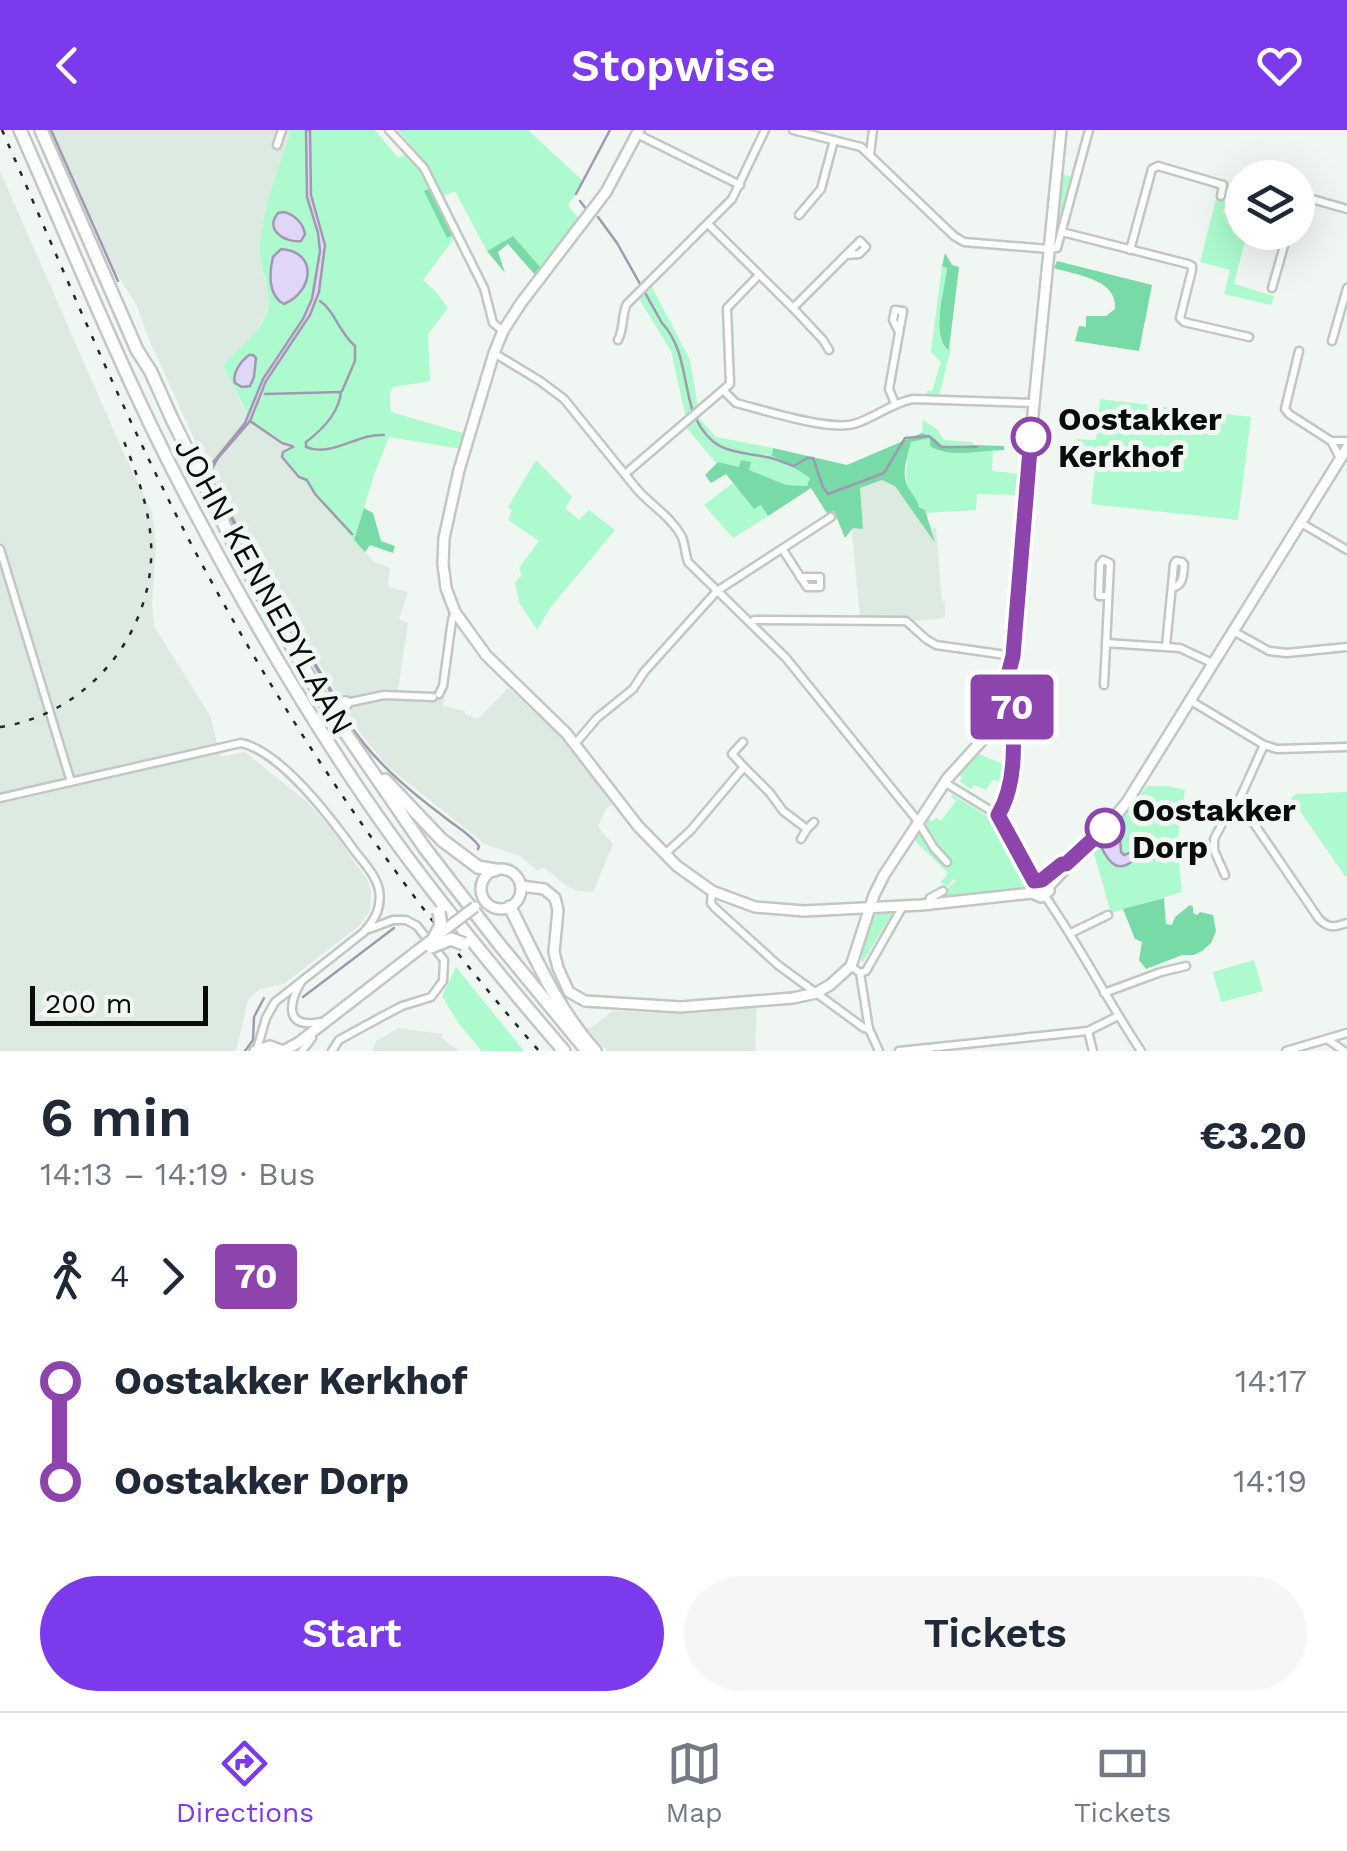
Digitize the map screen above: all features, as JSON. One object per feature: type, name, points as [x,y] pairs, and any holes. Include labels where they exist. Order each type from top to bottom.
[{"type":"highway","name":"JOHN KENNEDYLAAN","points":[[20,130],[178,480],[272,650],[339,759],[406,855],[564,1051]]},
{"type":"highway","name":"JOHN KENNEDYLAAN","points":[[38,130],[137,350],[233,543],[306,674],[424,847],[583,1051]]},
{"type":"highway","name":"JOHN KENNEDYLAAN","points":[[38,130],[135,359],[149,380],[232,553],[292,660],[421,853],[524,986],[583,1051]]},
{"type":"highway","points":[[93,248],[130,319]]},
{"type":"highway","points":[[272,650],[340,770],[439,912],[441,925],[430,944]]},
{"type":"highway","points":[[306,674],[376,770],[406,804],[478,868],[495,870]]},
{"type":"highway","points":[[328,700],[346,703]]},
{"type":"highway","points":[[341,718],[340,710],[346,703]]},
{"type":"highway","points":[[510,907],[557,1002],[594,1051]]},
{"type":"highway","points":[[430,944],[451,938],[464,944],[554,1051]]},
{"type":"street","points":[[276,144],[282,130]]},
{"type":"street","points":[[389,130],[424,168],[484,288],[493,322],[504,331]]},
{"type":"street","points":[[618,340],[624,328],[625,308],[732,200],[765,130]]},
{"type":"street","points":[[793,130],[860,147],[964,242],[1048,249],[1057,248],[1090,130]]},
{"type":"street","points":[[870,155],[873,130]]},
{"type":"street","points":[[879,1051],[869,1028],[856,970],[870,907],[884,875],[918,820],[944,782],[985,737],[1006,686],[1013,656],[1061,130]]},
{"type":"street","points":[[740,185],[638,132],[606,192],[539,279],[494,353],[459,470],[444,538],[443,564],[446,588],[456,612],[494,664],[566,732],[629,815],[690,876],[712,891],[755,907],[778,910],[902,906],[1032,892],[1038,897],[1062,864],[1108,826],[1128,802],[1347,444],[1331,440],[1286,409],[1299,351]]},
{"type":"street","points":[[799,215],[821,190],[834,140]]},
{"type":"street","points":[[1130,250],[1152,168],[1158,166],[1223,185],[1221,196]]},
{"type":"street","points":[[1315,201],[1347,209]]},
{"type":"street","points":[[708,224],[793,308],[829,350]]},
{"type":"street","points":[[1062,232],[1192,266],[1180,318],[1249,337]]},
{"type":"street","points":[[1272,288],[1283,250]]},
{"type":"street","points":[[793,308],[846,255]]},
{"type":"street","points":[[624,474],[730,384],[727,308],[759,275]]},
{"type":"street","points":[[1332,340],[1347,288]]},
{"type":"street","points":[[895,404],[890,389],[899,332]]},
{"type":"street","points":[[494,353],[564,399],[624,474],[676,529],[684,541],[688,562],[786,658],[918,820],[947,862]]},
{"type":"street","points":[[724,391],[736,403],[834,426],[852,425],[913,399],[1034,403]]},
{"type":"street","points":[[1331,440],[1340,458]]},
{"type":"street","points":[[575,744],[597,718],[633,688],[718,591],[831,517]]},
{"type":"street","points":[[1300,522],[1347,550]]},
{"type":"street","points":[[0,548],[71,782]]},
{"type":"street","points":[[782,550],[800,576]]},
{"type":"street","points":[[1104,685],[1110,564],[1103,560],[1099,596],[1108,596]]},
{"type":"street","points":[[1166,646],[1172,588]]},
{"type":"street","points":[[346,703],[384,695],[436,696],[443,686],[456,612]]},
{"type":"street","points":[[751,624],[754,620],[906,621],[936,645],[1013,656]]},
{"type":"street","points":[[1234,631],[1269,651],[1347,647]]},
{"type":"street","points":[[1106,643],[1166,646],[1192,652],[1214,664]]},
{"type":"street","points":[[1006,686],[1052,683]]},
{"type":"street","points":[[998,815],[1010,782],[1013,735],[1012,694],[1006,686]]},
{"type":"street","points":[[1191,701],[1264,745],[1278,749],[1347,747]]},
{"type":"street","points":[[743,742],[732,754],[783,812],[807,830]]},
{"type":"street","points":[[0,798],[241,743],[256,748],[318,804],[376,882],[378,913],[364,932]]},
{"type":"street","points":[[1226,875],[1214,850],[1214,839],[1240,798],[1264,745]]},
{"type":"street","points":[[665,854],[691,830],[744,767]]},
{"type":"street","points":[[944,782],[998,815],[1141,1051]]},
{"type":"street","points":[[1240,798],[1319,920],[1333,928],[1347,923]]},
{"type":"street","points":[[801,839],[814,822]]},
{"type":"street","points":[[495,870],[516,876],[521,886],[519,898],[510,907],[500,908],[486,901],[484,878],[495,870]]},
{"type":"street","points":[[521,886],[544,889],[555,898],[558,910],[554,952],[569,992],[585,1002],[682,1006],[816,993],[856,970],[866,971],[902,906]]},
{"type":"street","points":[[712,891],[714,907],[778,965],[869,1028]]},
{"type":"street","points":[[928,904],[930,898],[943,891]]},
{"type":"street","points":[[256,1050],[298,1043],[486,901]]},
{"type":"street","points":[[1070,932],[1108,915]]},
{"type":"street","points":[[256,1050],[268,1012],[303,978],[364,932],[393,920],[412,922],[444,960],[444,981],[439,990],[338,1040],[332,1051]]},
{"type":"street","points":[[298,1051],[430,944]]},
{"type":"street","points":[[1104,994],[1186,966]]},
{"type":"street","points":[[303,978],[292,999],[290,1008],[294,1016],[310,1024],[327,1020]]},
{"type":"street","points":[[899,1051],[1088,1031],[1118,1016]]},
{"type":"street","points":[[264,1028],[269,1042],[280,1049]]},
{"type":"street","points":[[1088,1031],[1093,1051]]},
{"type":"street","points":[[1286,1051],[1347,1032]]},
{"type":"street","points":[[1327,1039],[1344,1051]]},
{"type":"shaded area","points":[[52,130],[291,130],[274,181],[260,249],[269,297],[266,314],[254,335],[223,365],[247,418],[284,442],[292,443],[295,447],[284,451],[281,458],[373,561],[390,568],[388,587],[408,592],[399,619],[408,623],[398,690],[445,696],[443,706],[478,719],[508,688],[564,739],[612,804],[598,827],[613,844],[593,892],[578,891],[543,867],[538,871],[520,856],[485,844],[388,767],[361,734],[249,546],[206,465],[136,304],[106,257]]},
{"type":"shaded area","points":[[306,130],[310,130],[311,195],[325,245],[319,292],[310,315],[266,381],[250,421],[209,474],[331,695],[265,582],[206,471],[245,423],[263,379],[312,299],[320,251],[307,197]]},
{"type":"shaded area","points":[[0,171],[152,512],[156,546],[154,626],[211,717],[220,757],[245,752],[307,802],[330,827],[368,881],[371,892],[370,910],[360,925],[284,984],[260,989],[248,1000],[236,1051],[0,1051]]},
{"type":"shaded area","points":[[284,212],[302,226],[305,234],[301,241],[283,238],[275,230],[274,219]]},
{"type":"shaded area","points":[[281,249],[302,257],[308,273],[301,291],[284,304],[272,290],[271,277],[273,257]]},
{"type":"shaded area","points":[[249,355],[256,358],[254,377],[250,386],[242,387],[235,383],[235,375]]},
{"type":"shaded area","points":[[886,475],[916,504],[931,528],[936,528],[945,618],[860,618],[848,490]]},
{"type":"shaded area","points":[[1112,832],[1120,837],[1124,855],[1152,845],[1157,846],[1160,855],[1153,859],[1139,855],[1126,865],[1116,865],[1100,844]]},
{"type":"shaded area","points":[[757,1006],[755,1051],[607,1051],[586,1028],[612,1011],[689,1014]]},
{"type":"shaded area","points":[[399,1028],[442,1034],[459,1051],[372,1051],[376,1041]]},
{"type":"green space","points":[[291,130],[306,130],[307,197],[320,251],[317,282],[309,309],[272,363],[248,415],[223,365],[254,334],[267,312],[261,237]],"holes":[[[303,259],[306,281],[293,300],[271,286],[271,275]]]},
{"type":"green space","points":[[310,130],[375,130],[398,158],[405,154],[423,171],[431,188],[425,191],[448,238],[454,235],[423,280],[448,308],[428,334],[430,381],[393,387],[390,399],[391,412],[463,433],[461,449],[389,437],[354,540],[281,457],[284,451],[294,448],[292,443],[250,421],[269,376],[310,315],[322,280],[325,245],[311,195]]},
{"type":"green space","points":[[398,130],[528,130],[583,181],[568,206],[581,221],[542,269],[513,236],[487,251],[455,191],[442,197],[428,166]]},
{"type":"green space","points":[[1061,174],[1073,177],[1056,241],[1053,239]]},
{"type":"green space","points":[[431,188],[454,235],[447,238],[424,191]]},
{"type":"green space","points":[[1217,195],[1225,197],[1225,250],[1243,250],[1234,284],[1274,296],[1271,305],[1224,294],[1230,270],[1200,262]]},
{"type":"green space","points":[[513,236],[542,269],[536,276],[508,244],[498,252],[505,273],[487,251]]},
{"type":"green space","points":[[945,253],[952,265],[959,267],[949,349],[942,342],[939,321],[947,268],[942,266]]},
{"type":"green space","points":[[1057,261],[1152,285],[1139,351],[1075,341],[1079,326],[1086,327],[1086,316],[1106,316],[1115,309],[1114,299],[1110,291],[1094,280],[1054,268]]},
{"type":"green space","points":[[942,266],[947,268],[940,332],[946,348],[951,348],[939,396],[926,397],[927,391],[932,391],[941,362],[931,352]]},
{"type":"green space","points":[[652,287],[690,360],[698,408],[686,418],[671,351],[639,299]]},
{"type":"green space","points":[[1100,399],[1251,417],[1238,520],[1091,504],[1096,459],[1075,456],[1077,439],[1096,440]]},
{"type":"green space","points":[[698,417],[716,437],[773,448],[772,456],[810,478],[808,486],[786,485],[748,470],[750,462],[742,460],[739,467],[716,463],[686,427]]},
{"type":"green space","points":[[923,420],[937,429],[944,440],[973,445],[945,448],[922,433]]},
{"type":"green space","points":[[922,433],[934,438],[945,448],[1004,446],[1004,450],[956,453],[930,446],[930,438],[911,442],[905,480],[919,507],[925,510],[935,543],[895,486],[882,480],[860,488],[863,529],[853,528],[845,538],[834,511],[828,515],[811,488],[768,516],[761,505],[754,509],[726,474],[711,483],[705,475],[718,462],[739,467],[741,460],[751,462],[749,470],[786,485],[807,486],[810,478],[772,456],[773,448],[847,465]]},
{"type":"green space","points":[[930,438],[935,450],[942,452],[993,450],[992,471],[1023,474],[1022,495],[977,494],[976,510],[926,513],[911,496],[906,470],[911,442]]},
{"type":"green space","points":[[536,460],[572,497],[565,508],[579,520],[589,510],[615,530],[550,608],[537,630],[519,602],[515,582],[522,576],[519,568],[539,541],[508,520],[512,510],[508,507]]},
{"type":"green space","points":[[733,483],[754,509],[761,505],[768,516],[733,538],[704,505]]},
{"type":"green space","points":[[364,508],[373,513],[381,541],[395,546],[393,553],[370,545],[365,552],[354,540]]},
{"type":"green space","points":[[974,752],[1008,766],[1005,785],[995,780],[986,790],[974,785],[971,789],[960,782],[962,777],[955,773]]},
{"type":"green space","points":[[1147,786],[1185,790],[1177,843],[1182,892],[1111,913],[1093,850]]},
{"type":"green space","points":[[1347,792],[1345,876],[1291,798],[1296,794]]},
{"type":"green space","points":[[953,795],[997,819],[1030,881],[1027,889],[936,898],[956,881],[946,887],[941,882],[948,873],[912,838],[923,816],[941,821],[956,801]]},
{"type":"green space","points":[[1164,898],[1166,924],[1172,925],[1175,917],[1190,905],[1197,915],[1213,915],[1216,931],[1202,951],[1146,969],[1139,960],[1142,942],[1135,939],[1123,909]]},
{"type":"green space","points":[[878,913],[892,914],[862,963],[873,918]]},
{"type":"green space","points":[[1254,960],[1263,991],[1221,1002],[1213,972]]},
{"type":"green space","points":[[456,967],[524,1051],[482,1051],[459,1024],[442,996]]},
{"type":"waterway","points":[[51,130],[118,281]]},
{"type":"waterway","points":[[576,194],[610,130]]},
{"type":"waterway","points":[[580,201],[587,210]]},
{"type":"waterway","points":[[598,217],[675,343],[693,412]]},
{"type":"waterway","points":[[320,301],[355,346],[355,361],[342,391]]},
{"type":"waterway","points":[[265,394],[341,392],[333,413],[306,442],[306,447],[335,448],[384,435]]},
{"type":"waterway","points":[[696,419],[711,440],[728,449],[794,466],[813,458],[828,494],[884,473],[905,438],[929,436],[941,447],[977,447]]},
{"type":"waterway","points":[[250,421],[293,447],[283,452],[282,457],[299,477],[307,480],[352,534]]},
{"type":"waterway","points":[[219,494],[251,553]]},
{"type":"waterway","points":[[348,722],[391,773],[471,837],[478,849]]},
{"type":"waterway","points":[[303,997],[394,928]]},
{"type":"waterway","points":[[245,1051],[253,1040],[254,1017],[264,998]]},
{"type":"railway","points":[[2,130],[138,437],[188,538],[264,673],[393,868],[539,1051]]},
{"type":"railway","points":[[0,727],[32,719],[88,686],[129,637],[142,607],[150,575],[150,529],[123,439]]},
{"type":"bus line","name":"70","points":[[1031,437],[1013,656],[1004,690],[1012,694],[1012,755],[1008,792],[998,815],[1034,881],[1066,864],[1105,828]]},
{"type":"place","name":"Oostakker Kerkhof","points":[[1031,437]]},
{"type":"place","name":"Oostakker Dorp","points":[[1105,828]]}]
